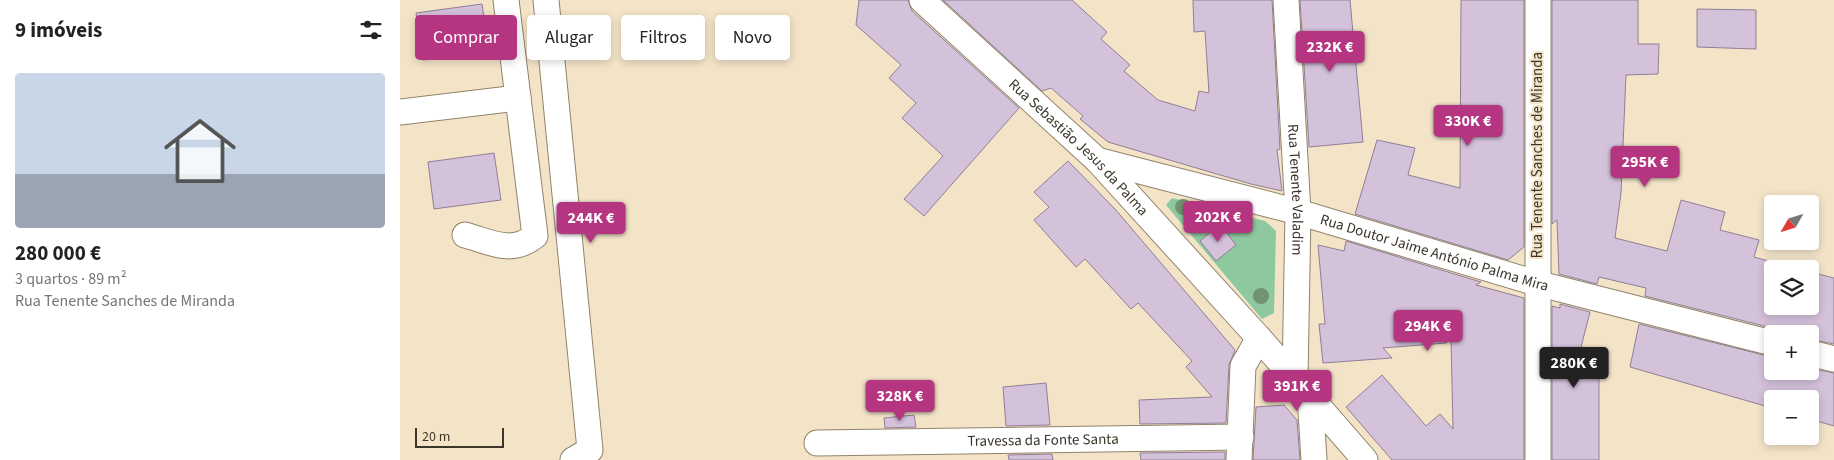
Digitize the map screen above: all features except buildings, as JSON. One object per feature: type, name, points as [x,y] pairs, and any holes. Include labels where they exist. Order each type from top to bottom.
[{"type":"street","points":[[464,235],[510,248],[524,245],[535,236],[506,0]]},
{"type":"street","points":[[546,0],[590,450],[573,460]]},
{"type":"street","name":"Rua Sebastião Jesus da Palma","points":[[922,0],[1097,160],[1259,338],[1365,460]]},
{"type":"street","name":"Rua Tenente Valadim","points":[[1286,0],[1298,212],[1302,387],[1314,460]]},
{"type":"street","name":"Rua Tenente Sanches de Miranda","points":[[1538,0],[1536,283],[1538,460]]},
{"type":"street","points":[[400,112],[518,98]]},
{"type":"street","name":"Rua Doutor Jaime António Palma Mira","points":[[1097,160],[1298,212],[1536,283],[1764,341]]},
{"type":"street","points":[[1240,449],[1243,366],[1259,338]]},
{"type":"street","points":[[1819,355],[1834,359]]},
{"type":"street","name":"Travessa da Fonte Santa","points":[[816,443],[1240,449]]},
{"type":"green space","points":[[1172,198],[1265,221],[1276,231],[1274,313],[1262,319],[1166,205]]}]
